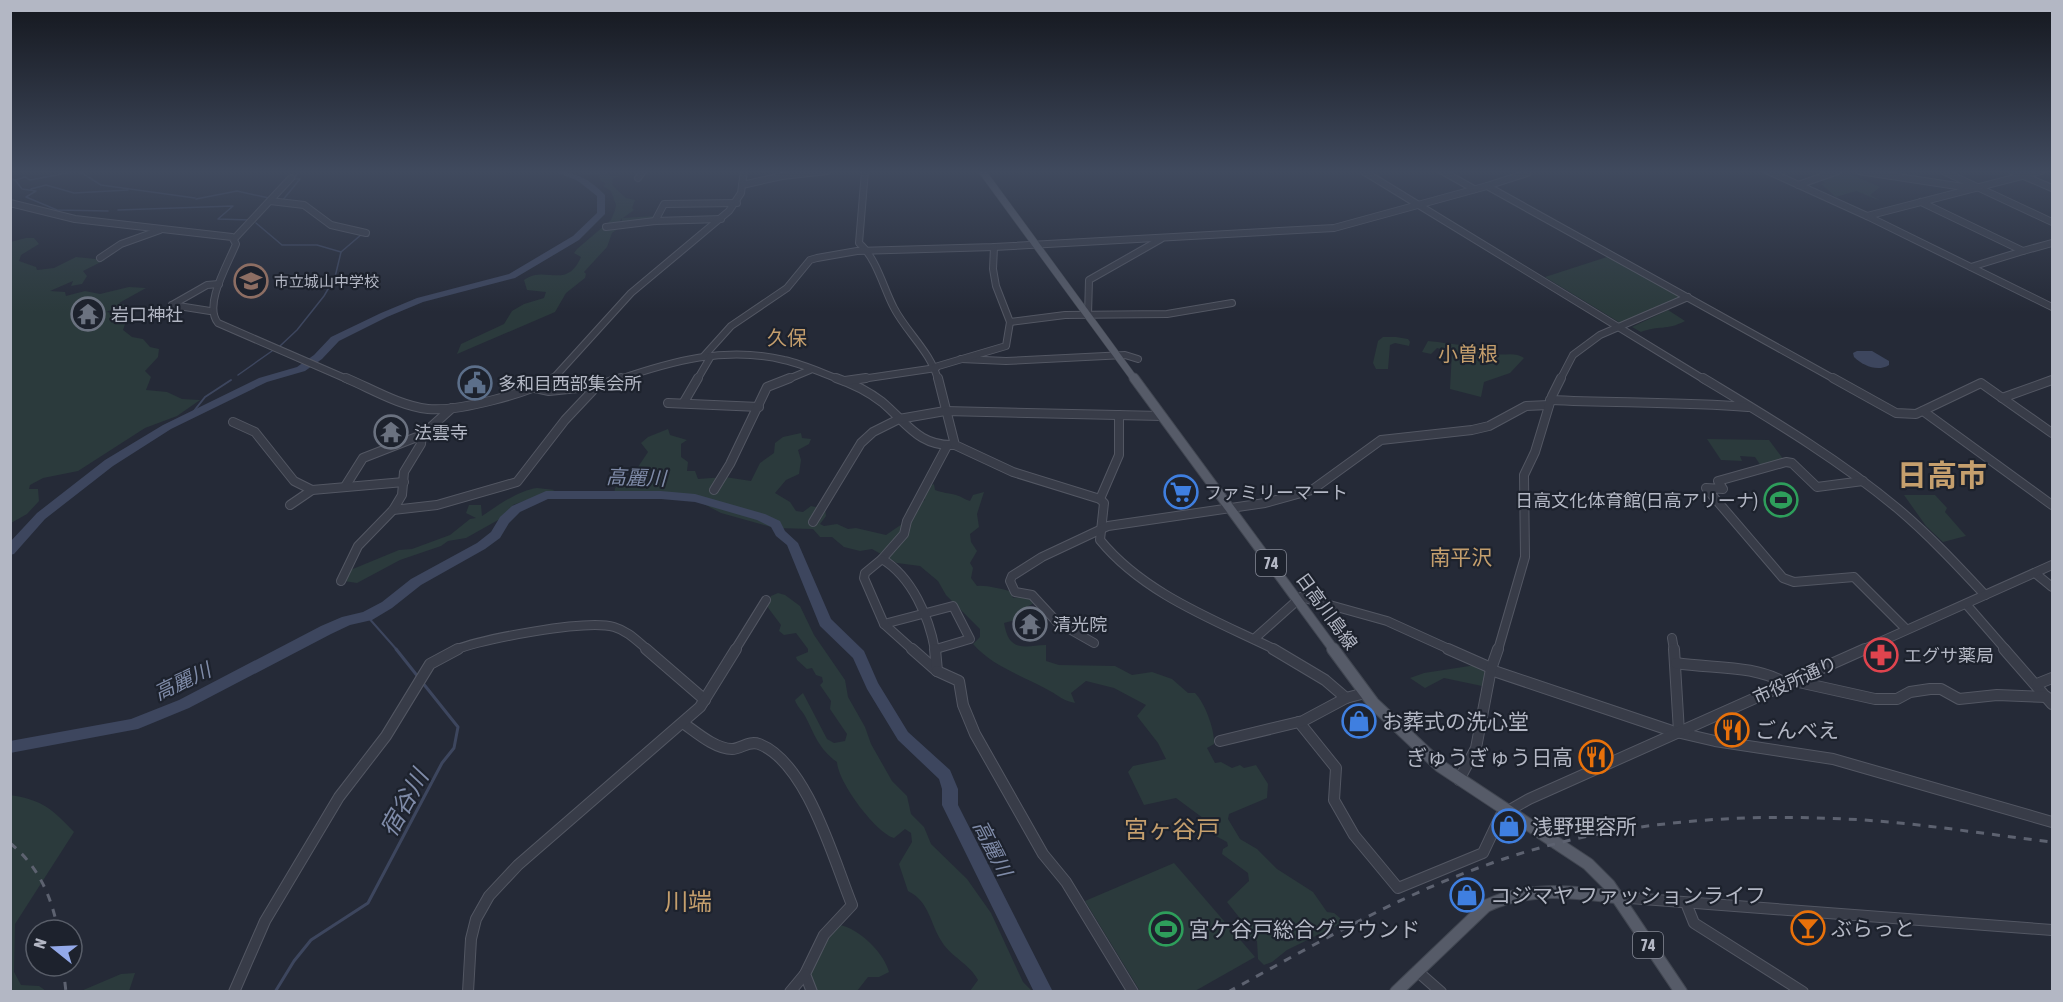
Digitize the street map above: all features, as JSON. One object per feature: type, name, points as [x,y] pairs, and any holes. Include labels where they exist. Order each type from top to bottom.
[{"type":"main road","name":"日高川島線","points":[[1017,218],[1365,693],[1397,728],[1459,780],[1588,864],[1616,897],[1681,992]]},
{"type":"main road","points":[[1396,992],[1486,906],[1502,896],[1546,891],[1616,897]]},
{"type":"street","points":[[70,218],[222,234],[235,238]]},
{"type":"street","points":[[235,238],[254,218]]},
{"type":"street","points":[[323,218],[336,227],[366,233]]},
{"type":"street","points":[[860,218],[859,243],[868,251],[895,310],[935,368],[951,446],[907,521],[904,534],[882,559],[865,573],[864,578],[884,624],[937,671],[959,681],[963,705],[975,734],[1043,854],[1066,882],[1133,992]]},
{"type":"street","points":[[684,402],[715,342],[738,321],[758,310],[787,288],[810,260],[868,251],[1037,245],[1334,228],[1371,218]]},
{"type":"street","points":[[1439,218],[1813,445],[1863,481],[1935,542],[1985,595]]},
{"type":"street","points":[[1544,218],[1896,413],[1904,416],[1923,411],[1981,383],[2052,433]]},
{"type":"street","points":[[1871,218],[2052,307]]},
{"type":"street","points":[[1954,218],[2023,250]]},
{"type":"street","points":[[219,284],[207,285],[172,305],[210,311],[218,323],[414,407],[452,408],[535,388],[552,379],[631,293],[721,219]]},
{"type":"street","points":[[606,227],[655,221],[721,219]]},
{"type":"street","points":[[100,258],[121,244],[164,228]]},
{"type":"street","points":[[210,311],[236,244],[235,238]]},
{"type":"street","points":[[1088,315],[1089,280],[1163,238]]},
{"type":"street","points":[[1971,267],[2052,243]]},
{"type":"street","points":[[845,381],[935,368],[1003,349],[1006,346],[1010,322],[996,285],[993,269],[994,247]]},
{"type":"street","points":[[1459,780],[1476,748],[1491,669],[1512,608],[1525,557],[1524,475],[1535,452],[1550,403],[1573,355],[1590,342],[1619,327],[1688,297]]},
{"type":"street","points":[[1010,322],[1029,318],[1088,315],[1160,315],[1232,303]]},
{"type":"street","points":[[715,342],[718,347],[733,353],[784,360],[845,381],[880,401],[923,440],[951,446],[1013,472],[1074,489],[1100,499],[1104,503],[1100,540],[1104,547],[1170,598],[1254,639],[1324,680],[1346,698]]},
{"type":"street","points":[[535,388],[549,391],[597,386],[670,362],[733,353]]},
{"type":"street","points":[[961,359],[1006,361],[1117,356],[1138,359]]},
{"type":"street","points":[[714,490],[759,407],[767,387],[810,370]]},
{"type":"street","points":[[2002,398],[2052,380]]},
{"type":"street","points":[[393,510],[437,505],[517,482],[597,386]]},
{"type":"street","points":[[568,390],[587,396]]},
{"type":"street","points":[[668,404],[684,402],[759,407]]},
{"type":"street","points":[[1094,643],[1057,622],[1032,595],[1016,592],[1010,581],[1012,576],[1042,557],[1101,528],[1264,503],[1312,490],[1381,440],[1423,433],[1472,430],[1488,426],[1526,406],[1550,403],[1671,405],[1698,403],[1750,407]]},
{"type":"street","points":[[346,485],[363,458],[422,435],[452,408]]},
{"type":"street","points":[[813,522],[861,443],[873,432],[899,419],[945,411],[1162,416]]},
{"type":"street","points":[[1923,411],[2052,505]]},
{"type":"street","points":[[1100,499],[1119,456],[1119,415]]},
{"type":"street","points":[[233,422],[256,432],[293,480],[312,490]]},
{"type":"street","points":[[341,581],[358,546],[393,510],[402,495],[404,471],[422,444],[422,435]]},
{"type":"street","points":[[1863,481],[1833,488],[1817,487],[1792,464],[1786,462],[1718,481],[1723,489],[1706,488],[1783,578],[1794,582],[1854,577],[1906,629]]},
{"type":"street","points":[[290,505],[312,490],[346,485],[404,482]]},
{"type":"street","points":[[882,559],[898,570],[923,614],[936,650],[937,671]]},
{"type":"street","name":"市役所通り","points":[[1506,811],[1906,629],[2052,566]]},
{"type":"street","points":[[2035,573],[2052,587]]},
{"type":"street","points":[[1254,639],[1296,599],[1303,598],[1387,621],[1491,669],[1602,712],[1698,737],[1832,759],[1940,789],[1996,809],[2052,822]]},
{"type":"street","points":[[468,992],[471,939],[476,919],[489,896],[518,865],[683,723],[705,700],[766,600]]},
{"type":"street","points":[[1966,604],[2050,701]]},
{"type":"street","points":[[884,624],[953,606],[970,639],[936,650]]},
{"type":"street","points":[[234,992],[265,921],[339,797],[386,736],[420,679],[440,655],[490,639],[611,626],[627,632],[705,700]]},
{"type":"street","points":[[1672,638],[1676,663],[1680,718],[1677,728],[1679,732]]},
{"type":"street","points":[[1676,663],[1704,668],[1746,669],[1772,675],[1791,683],[1875,699],[1897,699],[1910,692],[1941,689],[1959,699],[2003,695],[2050,701]]},
{"type":"street","points":[[2037,684],[2052,678]]},
{"type":"street","points":[[1220,741],[1299,722],[1346,698],[1365,693]]},
{"type":"street","points":[[1299,722],[1336,768],[1334,800],[1354,835],[1398,888],[1483,853],[1494,826],[1506,811]]},
{"type":"street","points":[[683,723],[727,748],[737,748],[751,742],[760,744],[781,759],[813,806],[834,865],[852,905],[844,916],[828,930],[805,974],[790,992]]},
{"type":"street","points":[[1616,897],[2052,930]]},
{"type":"street","points":[[1686,903],[1694,923],[1803,992]]},
{"type":"street","points":[[1417,971],[1441,992]]},
{"type":"street","points":[[805,974],[812,992]]},
{"type":"shaded area","points":[[612,218],[655,218],[654,220],[622,223],[622,218],[620,221],[622,226],[612,233],[607,247],[584,272],[585,278],[566,293],[555,312],[457,354],[461,344],[504,324],[512,311],[524,304],[544,298],[546,292],[527,290],[524,280],[540,274],[569,273],[581,257],[574,253],[577,249]]},
{"type":"shaded area","points":[[34,238],[39,244],[21,255],[19,261],[36,267],[37,270],[54,268],[76,257],[105,260],[83,271],[87,276],[82,284],[71,286],[73,281],[50,291],[65,292],[66,296],[85,291],[100,294],[129,287],[146,288],[119,303],[125,305],[106,312],[114,313],[112,321],[125,324],[123,330],[132,337],[143,339],[150,347],[159,349],[158,357],[145,371],[151,377],[146,390],[167,392],[182,399],[200,400],[177,416],[145,428],[78,471],[43,478],[30,485],[29,489],[38,489],[39,501],[27,514],[11,523],[10,242]]},
{"type":"shaded area","points":[[1610,256],[1677,293],[1680,298],[1622,324],[1545,277]]},
{"type":"shaded area","points":[[1668,310],[1685,321],[1673,326],[1641,332],[1632,327]]},
{"type":"shaded area","points":[[1383,337],[1408,339],[1409,346],[1395,343],[1390,345],[1388,369],[1376,369],[1373,363],[1378,341]]},
{"type":"shaded area","points":[[1428,341],[1485,345],[1490,348],[1487,352],[1492,354],[1516,355],[1524,358],[1510,373],[1484,382],[1481,397],[1450,389],[1452,352],[1437,348],[1431,354],[1422,352]]},
{"type":"shaded area","points":[[668,429],[670,435],[687,440],[681,444],[681,457],[688,462],[687,471],[695,471],[698,479],[725,477],[751,481],[760,463],[774,453],[775,443],[783,437],[801,433],[802,438],[811,439],[809,444],[798,450],[801,460],[799,474],[786,480],[775,493],[790,502],[796,511],[803,512],[811,506],[825,509],[826,516],[820,524],[824,526],[837,524],[848,529],[856,528],[886,535],[905,522],[907,509],[925,500],[920,489],[934,484],[935,490],[970,501],[973,495],[984,492],[977,514],[979,527],[970,534],[971,542],[977,551],[970,563],[973,568],[971,578],[977,586],[1010,591],[1013,598],[1029,595],[1036,602],[1019,611],[1023,618],[1004,623],[1010,639],[1019,646],[1046,645],[1046,661],[1059,665],[1115,666],[1132,675],[1152,672],[1172,679],[1188,693],[1195,693],[1206,710],[1211,724],[1214,744],[1207,748],[1215,763],[1221,762],[1232,768],[1240,765],[1244,768],[1256,765],[1268,784],[1267,798],[1229,814],[1228,819],[1240,839],[1257,849],[1277,869],[1313,892],[1327,912],[1334,913],[1340,918],[1340,924],[1287,950],[1272,962],[1264,965],[1258,959],[1257,941],[1245,933],[1242,921],[1227,902],[1249,881],[1248,873],[1222,854],[1223,849],[1228,846],[1227,842],[1214,835],[1207,821],[1176,798],[1144,805],[1128,772],[1133,766],[1166,759],[1158,743],[1137,716],[1146,705],[1114,688],[1086,681],[1071,693],[1075,703],[1071,702],[999,665],[973,644],[980,637],[980,629],[946,595],[938,581],[920,566],[897,563],[872,549],[860,551],[844,547],[832,537],[820,537],[813,529],[775,528],[721,513],[700,502],[670,497],[614,495],[615,488],[632,476],[648,452],[641,443],[648,437]]},
{"type":"shaded area","points":[[1707,439],[1769,440],[1784,460],[1761,466],[1755,457],[1740,456],[1742,461],[1721,460]]},
{"type":"shaded area","points":[[537,488],[555,490],[513,505],[507,515],[466,538],[448,541],[441,546],[400,560],[357,583],[344,581],[348,571],[399,550],[412,549],[450,535],[470,519],[476,518],[466,513],[469,505],[481,505],[482,516],[516,495]]},
{"type":"shaded area","points":[[1904,495],[1935,495],[1947,508],[1945,512],[1966,536],[1943,542],[1926,526]]},
{"type":"shaded area","points":[[778,593],[785,595],[800,606],[814,635],[845,680],[848,697],[865,727],[871,744],[892,781],[907,796],[911,814],[924,827],[931,844],[967,879],[991,913],[1023,982],[1032,991],[970,991],[978,980],[970,969],[946,948],[921,901],[908,891],[899,864],[912,842],[911,833],[905,829],[894,838],[886,834],[868,817],[850,793],[837,762],[821,746],[795,700],[803,693],[827,739],[834,743],[845,741],[847,734],[830,709],[831,701],[820,685],[823,682],[822,677],[816,675],[812,668],[807,669],[797,660],[796,657],[808,652],[808,649],[796,633],[784,635],[779,631],[781,625],[766,605],[771,596]]},
{"type":"shaded area","points":[[1476,665],[1487,669],[1482,686],[1444,678],[1425,688],[1410,678],[1424,673]]},
{"type":"shaded area","points":[[10,795],[31,800],[46,807],[74,832],[15,924],[14,972],[21,985],[39,986],[46,991],[11,991]]},
{"type":"shaded area","name":"宮ケ谷戸総合グラウンド","points":[[1174,863],[1255,957],[1195,991],[1140,991],[1085,901]]},
{"type":"shaded area","points":[[839,925],[855,931],[870,942],[882,957],[889,972],[879,977],[868,977],[857,991],[816,992],[810,972],[830,930]]},
{"type":"shaded area","points":[[135,973],[129,991],[81,991],[121,974]]},
{"type":"water","points":[[1872,351],[1889,361],[1889,365],[1875,368],[1866,365],[1854,357],[1853,353]]},
{"type":"waterway","points":[[219,218],[218,219],[250,220]]},
{"type":"waterway","name":"高麗川","points":[[10,551],[41,516],[109,463],[167,427],[263,380],[301,369],[318,357],[335,339],[384,315],[420,300],[512,276],[576,238],[597,218]]},
{"type":"waterway","points":[[256,223],[282,245],[317,245],[341,252]]},
{"type":"waterway","points":[[341,252],[362,234]]},
{"type":"waterway","points":[[280,346],[297,330],[324,296],[335,277],[341,252]]},
{"type":"waterway","points":[[238,375],[272,351]]},
{"type":"waterway","points":[[190,416],[205,397],[231,380]]},
{"type":"waterway","name":"高麗川","points":[[10,747],[133,725],[184,704],[326,630],[367,616],[387,605],[416,582],[481,546],[496,535],[504,520],[516,509],[546,495],[661,495],[695,498],[761,517],[776,524],[780,533],[792,543],[825,622],[859,655],[872,685],[903,736],[945,775],[950,789],[950,805],[1044,992]]},
{"type":"waterway","name":"宿谷川","points":[[367,616],[397,650]]},
{"type":"waterway","name":"宿谷川","points":[[396,649],[419,678]]},
{"type":"waterway","name":"宿谷川","points":[[275,992],[294,961],[311,940],[368,903],[442,763],[454,748],[458,727],[422,682]]},
{"type":"railway","points":[[1228,992],[1357,922],[1424,890],[1492,863],[1578,838],[1666,824],[1711,820],[1801,818],[1897,823],[2052,842]]},
{"type":"railway","points":[[10,843],[36,871],[47,893],[55,918]]},
{"type":"railway","points":[[64,978],[66,992]]},
{"type":"place","name":"市立城山中学校","points":[[251,281]]},
{"type":"place","name":"岩口神社","points":[[88,314]]},
{"type":"place","name":"多和目西部集会所","points":[[475,383]]},
{"type":"place","name":"法雲寺","points":[[391,432]]},
{"type":"place","name":"ファミリーマート","points":[[1181,492]]},
{"type":"place","name":"日高文化体育館(日高アリーナ)","points":[[1781,500]]},
{"type":"place","name":"清光院","points":[[1030,624]]},
{"type":"place","name":"エグサ薬局","points":[[1881,655]]},
{"type":"place","name":"お葬式の洗心堂","points":[[1359,721]]},
{"type":"place","name":"ごんべえ","points":[[1732,730]]},
{"type":"place","name":"ぎゅうぎゅう日高","points":[[1596,757]]},
{"type":"place","name":"浅野理容所","points":[[1509,826]]},
{"type":"place","name":"コジマヤ ファッションライフ","points":[[1467,895]]},
{"type":"place","name":"ぶらっと","points":[[1808,928]]},
{"type":"place","name":"宮ケ谷戸総合グラウンド","points":[[1166,929]]},
{"type":"district","name":"久保","points":[[787,337]]},
{"type":"district","name":"小曽根","points":[[1468,353]]},
{"type":"district","name":"日高市","points":[[1942,475]]},
{"type":"district","name":"南平沢","points":[[1461,557]]},
{"type":"district","name":"宮ヶ谷戸","points":[[1172,829]]},
{"type":"district","name":"川端","points":[[688,901]]}]
